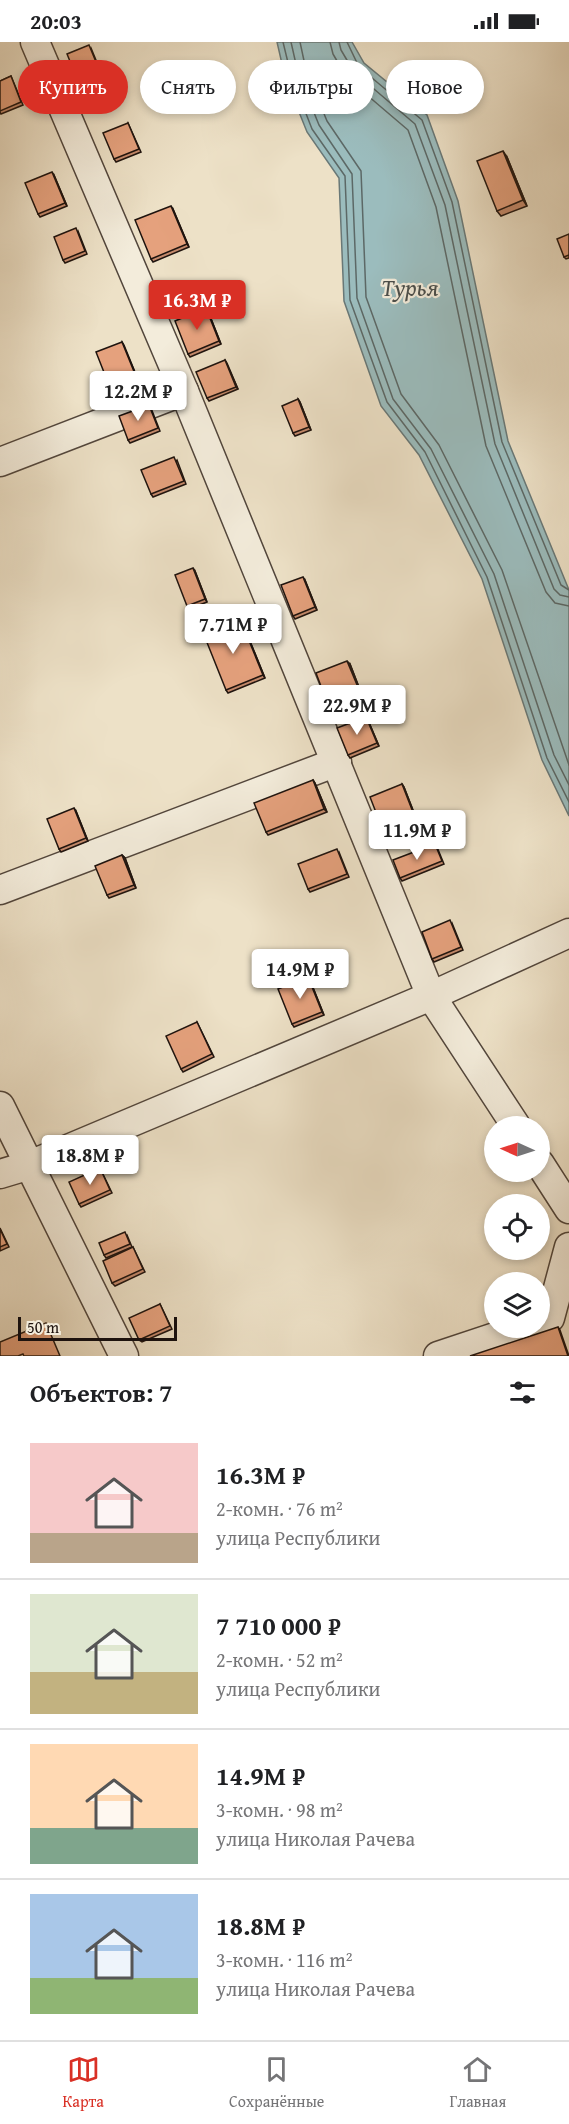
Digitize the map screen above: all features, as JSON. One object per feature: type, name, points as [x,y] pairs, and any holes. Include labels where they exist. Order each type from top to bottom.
[{"type":"street","points":[[35,42],[184,391],[431,996],[509,1116]]},
{"type":"street","points":[[0,462],[184,391]]},
{"type":"street","points":[[0,890],[337,762]]},
{"type":"street","points":[[0,1174],[30,1165],[431,996],[569,933]]},
{"type":"street","points":[[0,1106],[124,1356]]},
{"type":"street","points":[[550,1180],[569,1209]]},
{"type":"street","points":[[550,1318],[569,1247]]},
{"type":"street","points":[[438,1356],[492,1338]]},
{"type":"water","name":"Турья","points":[[277,42],[352,42],[362,60],[281,60]]},
{"type":"water","name":"Турья","points":[[374,71],[386,81],[386,114],[427,115],[458,201],[508,441],[569,590],[569,816],[542,760],[482,579],[419,455],[381,406],[344,301],[339,178],[307,132],[300,114],[374,114]]},
{"type":"building","points":[[89,45],[95,60],[69,60],[67,54]]},
{"type":"building","points":[[11,76],[18,94],[18,103],[0,111],[0,81]]},
{"type":"building","points":[[128,123],[139,149],[114,159],[103,133]]},
{"type":"building","points":[[503,151],[523,200],[497,211],[477,161]]},
{"type":"building","points":[[52,172],[65,203],[38,214],[25,183]]},
{"type":"building","points":[[171,206],[187,244],[151,259],[135,220]]},
{"type":"building","points":[[76,228],[85,251],[63,260],[54,237]]},
{"type":"building","points":[[569,234],[569,255],[564,257],[557,239]]},
{"type":"building","points":[[206,308],[219,341],[188,354],[175,321]]},
{"type":"building","points":[[122,342],[135,374],[109,385],[96,352]]},
{"type":"building","points":[[225,360],[236,387],[207,398],[196,372]]},
{"type":"building","points":[[298,399],[309,427],[293,433],[282,406]]},
{"type":"building","points":[[149,405],[158,428],[128,440],[119,416]]},
{"type":"building","points":[[174,457],[184,481],[151,494],[141,470]]},
{"type":"building","points":[[193,568],[205,599],[187,606],[175,575]]},
{"type":"building","points":[[303,577],[315,607],[293,616],[281,585]]},
{"type":"building","points":[[241,621],[263,675],[226,690],[204,635]]},
{"type":"building","points":[[347,661],[360,692],[328,705],[316,673]]},
{"type":"building","points":[[366,717],[377,743],[348,755],[337,728]]},
{"type":"building","points":[[313,780],[324,809],[266,832],[254,803]]},
{"type":"building","points":[[402,784],[416,820],[384,833],[370,797]]},
{"type":"building","points":[[74,808],[86,838],[59,849],[47,819]]},
{"type":"building","points":[[435,844],[442,861],[400,878],[393,860]]},
{"type":"building","points":[[337,849],[347,874],[308,889],[298,864]]},
{"type":"building","points":[[122,855],[134,885],[107,895],[95,866]]},
{"type":"building","points":[[450,920],[461,947],[432,959],[422,932]]},
{"type":"building","points":[[308,977],[322,1012],[292,1024],[278,989]]},
{"type":"building","points":[[197,1022],[212,1054],[181,1069],[166,1036]]},
{"type":"building","points":[[100,1168],[110,1190],[79,1204],[69,1182]]},
{"type":"building","points":[[0,1229],[7,1244],[0,1247]]},
{"type":"building","points":[[125,1232],[130,1244],[104,1255],[99,1243]]},
{"type":"building","points":[[133,1247],[143,1269],[112,1283],[103,1261]]},
{"type":"building","points":[[160,1304],[170,1326],[139,1340],[129,1318]]},
{"type":"building","points":[[46,1323],[60,1356],[24,1356],[23,1354],[0,1356],[0,1342]]},
{"type":"building","points":[[558,1327],[568,1356],[470,1356],[525,1338],[550,1338],[550,1330]]}]
